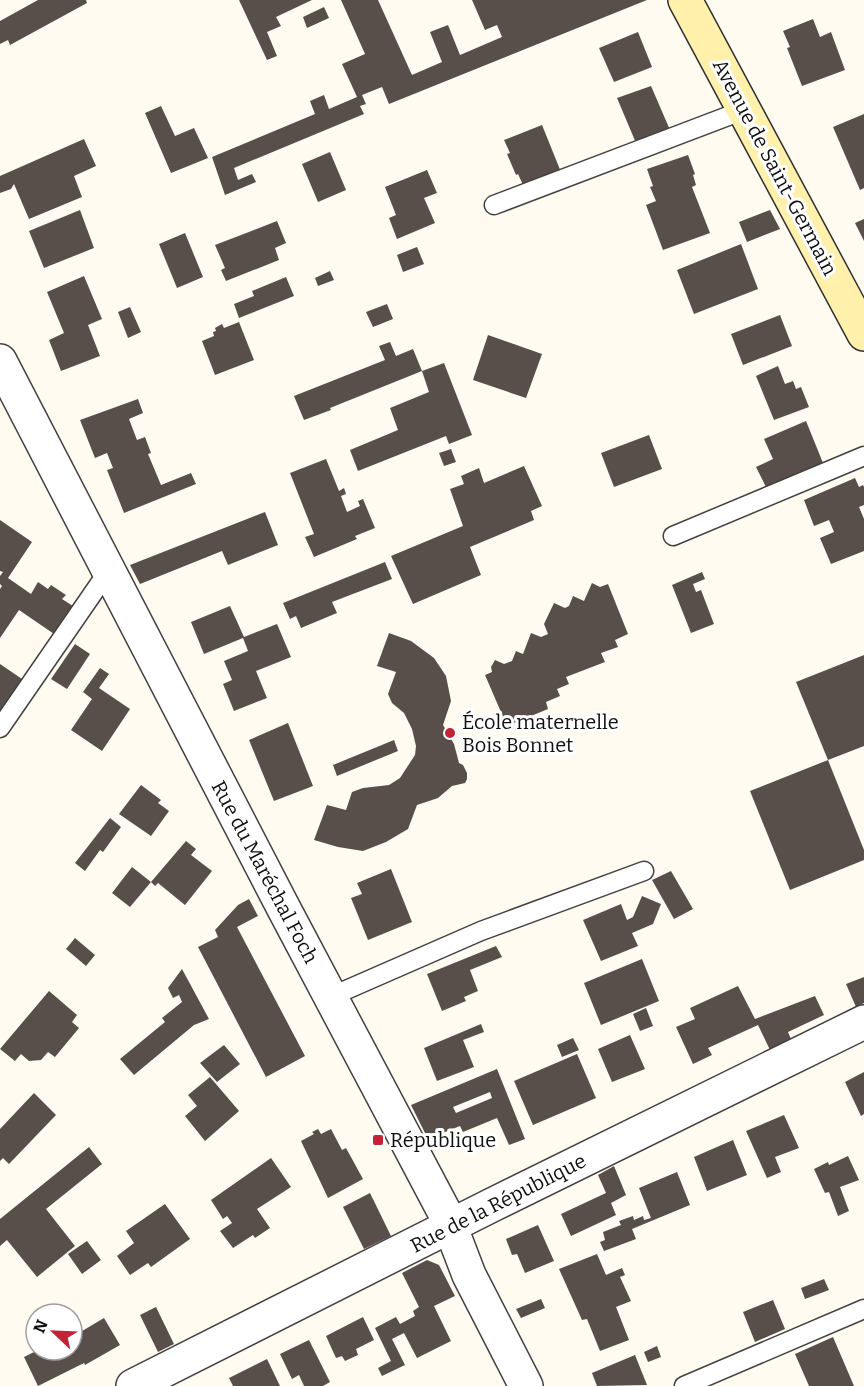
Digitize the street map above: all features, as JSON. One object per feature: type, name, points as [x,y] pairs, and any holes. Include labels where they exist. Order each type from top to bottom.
[{"type":"main road","name":"Avenue de Saint-Germain","points":[[685,0],[864,334]]},
{"type":"street","name":"Rue du Maréchal Foch","points":[[0,361],[450,1226],[469,1275],[526,1386]]},
{"type":"street","name":"Rue de la République","points":[[133,1386],[450,1226],[864,1022]]},
{"type":"lane","points":[[494,205],[744,110]]},
{"type":"lane","points":[[673,536],[864,456]]},
{"type":"lane","points":[[0,728],[109,570]]},
{"type":"lane","points":[[330,997],[481,931],[644,871]]},
{"type":"lane","points":[[684,1386],[864,1309]]},
{"type":"building","points":[[38,0],[86,0],[87,3],[10,45],[8,40],[0,44],[0,21]]},
{"type":"building","points":[[239,0],[312,0],[276,17],[281,26],[267,32],[277,56],[267,60]]},
{"type":"building","points":[[341,0],[378,0],[412,75],[442,62],[430,32],[448,25],[460,55],[502,37],[497,25],[485,30],[472,0],[647,0],[389,104],[382,87],[362,95],[366,104],[360,106],[364,114],[234,168],[238,180],[252,174],[256,182],[225,195],[212,157],[315,114],[310,101],[324,95],[329,109],[357,97],[342,64],[365,54]]},
{"type":"building","points":[[324,7],[329,18],[307,28],[303,17]]},
{"type":"building","points":[[813,19],[820,37],[831,32],[845,70],[802,86],[783,31]]},
{"type":"building","points":[[638,32],[652,67],[614,82],[599,48]]},
{"type":"building","points":[[651,86],[670,130],[636,143],[617,98]]},
{"type":"building","points":[[161,106],[175,136],[194,128],[208,158],[171,173],[145,113]]},
{"type":"building","points":[[864,114],[864,188],[860,190],[833,127]]},
{"type":"building","points":[[542,125],[561,172],[524,187],[507,154],[510,153],[504,140]]},
{"type":"building","points":[[84,139],[96,166],[74,176],[82,197],[29,219],[14,184],[11,189],[0,193],[0,176]]},
{"type":"building","points":[[330,152],[346,190],[318,202],[302,164]]},
{"type":"building","points":[[688,155],[695,174],[693,175],[696,185],[692,187],[710,233],[663,250],[646,205],[656,201],[650,187],[653,186],[647,169]]},
{"type":"building","points":[[427,170],[437,193],[424,198],[435,223],[397,239],[389,218],[396,215],[385,187]]},
{"type":"building","points":[[80,210],[94,248],[44,268],[29,231]]},
{"type":"building","points":[[770,210],[780,229],[747,242],[739,222]]},
{"type":"building","points":[[864,219],[864,241],[855,223]]},
{"type":"building","points":[[277,221],[286,243],[275,248],[279,260],[226,281],[221,270],[225,268],[215,245]]},
{"type":"building","points":[[185,233],[203,277],[177,288],[159,244]]},
{"type":"building","points":[[741,244],[758,289],[694,314],[677,270]]},
{"type":"building","points":[[417,247],[424,264],[403,272],[397,255]]},
{"type":"building","points":[[330,271],[334,280],[318,286],[315,278]]},
{"type":"building","points":[[84,276],[102,319],[88,325],[100,356],[61,371],[49,340],[64,333],[47,292]]},
{"type":"building","points":[[286,277],[294,296],[239,318],[234,304],[254,296],[252,291]]},
{"type":"building","points":[[387,304],[393,319],[373,327],[366,312]]},
{"type":"building","points":[[130,307],[141,332],[128,338],[118,312]]},
{"type":"building","points":[[780,315],[792,346],[743,365],[731,334]]},
{"type":"building","points":[[239,322],[254,360],[215,375],[202,341],[214,336],[215,328],[222,324],[224,328]]},
{"type":"building","points":[[488,335],[542,354],[526,398],[473,380]]},
{"type":"building","points":[[390,342],[396,356],[413,349],[422,371],[304,420],[294,396],[385,360],[379,346]]},
{"type":"building","points":[[444,363],[472,435],[449,444],[446,436],[358,471],[350,450],[398,430],[390,408],[429,392],[422,371]]},
{"type":"building","points":[[778,366],[785,384],[793,381],[796,389],[801,387],[809,407],[774,420],[756,376]]},
{"type":"building","points":[[138,399],[143,413],[129,419],[137,440],[145,437],[151,453],[148,454],[161,485],[191,473],[196,484],[124,513],[107,470],[113,468],[107,453],[95,458],[80,420]]},
{"type":"building","points":[[806,421],[823,463],[766,487],[756,467],[773,459],[764,439]]},
{"type":"building","points":[[649,435],[662,469],[614,487],[601,453]]},
{"type":"building","points":[[451,449],[456,462],[444,466],[439,453]]},
{"type":"building","points":[[326,459],[339,491],[344,488],[346,494],[341,496],[347,512],[360,506],[358,501],[363,499],[375,528],[355,536],[357,539],[314,557],[305,537],[314,534],[290,473]]},
{"type":"building","points":[[524,466],[542,506],[531,511],[534,520],[470,547],[481,575],[413,604],[391,556],[463,526],[450,489],[464,484],[461,476],[479,468],[484,483]]},
{"type":"building","points":[[855,478],[859,487],[863,485],[864,487],[864,505],[859,507],[864,519],[864,551],[831,564],[820,538],[834,532],[829,520],[814,526],[804,500]]},
{"type":"building","points":[[265,512],[278,545],[228,565],[222,551],[140,584],[130,565]]},
{"type":"building","points":[[0,520],[32,542],[8,578],[31,594],[38,582],[48,589],[51,585],[66,595],[62,599],[76,608],[57,636],[19,610],[0,638],[0,589],[2,586],[0,576],[3,572],[0,571]]},
{"type":"building","points":[[385,562],[392,579],[332,602],[337,613],[301,628],[296,616],[290,619],[283,603]]},
{"type":"building","points":[[702,572],[705,579],[693,584],[696,592],[701,590],[714,624],[691,633],[672,585]]},
{"type":"building","points":[[592,583],[600,587],[608,584],[628,634],[615,640],[618,647],[601,653],[605,662],[566,677],[569,684],[557,689],[560,696],[546,702],[548,709],[507,726],[485,675],[492,672],[491,667],[495,660],[504,664],[512,661],[516,651],[523,654],[531,633],[541,637],[548,634],[544,624],[554,603],[565,608],[569,606],[573,596],[584,601]]},
{"type":"building","points":[[230,606],[244,637],[277,624],[291,657],[256,671],[267,698],[234,711],[223,684],[232,680],[224,661],[248,651],[243,638],[204,654],[191,622]]},
{"type":"building","points":[[389,633],[411,641],[434,658],[446,676],[451,701],[443,725],[454,744],[459,763],[463,765],[467,773],[467,779],[465,783],[452,786],[438,798],[417,805],[408,829],[386,842],[363,851],[314,840],[327,805],[346,810],[352,792],[363,788],[389,785],[400,778],[415,755],[416,746],[412,729],[404,713],[392,703],[388,694],[396,672],[377,666]]},
{"type":"building","points":[[75,644],[90,654],[67,689],[51,679]]},
{"type":"building","points":[[864,655],[864,746],[828,760],[796,682]]},
{"type":"building","points":[[0,664],[25,681],[3,713],[0,711]]},
{"type":"building","points":[[100,668],[109,674],[99,688],[130,709],[102,751],[71,730],[92,699],[83,692]]},
{"type":"building","points":[[288,723],[313,786],[274,801],[249,740]]},
{"type":"building","points":[[394,740],[398,751],[337,776],[333,765]]},
{"type":"building","points":[[828,760],[864,850],[864,860],[790,890],[750,791]]},
{"type":"building","points":[[141,785],[161,800],[158,803],[169,811],[151,836],[119,814]]},
{"type":"building","points":[[110,818],[121,827],[103,852],[100,850],[85,871],[75,863]]},
{"type":"building","points":[[186,841],[196,849],[191,855],[212,871],[185,905],[158,883],[155,886],[151,882]]},
{"type":"building","points":[[132,867],[151,882],[130,907],[112,893]]},
{"type":"building","points":[[391,869],[412,922],[368,940],[351,898],[362,894],[357,883]]},
{"type":"building","points":[[671,871],[693,909],[674,919],[652,880]]},
{"type":"building","points":[[642,896],[661,904],[653,924],[632,933],[638,946],[601,961],[583,920],[621,904],[627,920],[633,917]]},
{"type":"building","points":[[249,899],[258,916],[237,927],[305,1056],[266,1077],[198,947],[218,937],[215,930],[238,905]]},
{"type":"building","points":[[75,938],[95,955],[86,966],[66,949]]},
{"type":"building","points":[[496,946],[502,957],[470,970],[478,991],[464,997],[466,1001],[442,1011],[427,974]]},
{"type":"building","points":[[642,959],[659,1001],[601,1025],[584,983]]},
{"type":"building","points":[[182,969],[209,1019],[194,1025],[134,1075],[120,1059],[165,1022],[162,1018],[182,1002],[179,995],[173,998],[168,988]]},
{"type":"building","points":[[864,977],[864,1003],[856,1007],[846,984]]},
{"type":"building","points":[[738,986],[755,1019],[815,996],[824,1015],[788,1032],[791,1039],[770,1050],[758,1025],[708,1048],[712,1055],[693,1064],[676,1027],[695,1019],[690,1008]]},
{"type":"building","points":[[49,991],[77,1015],[72,1022],[79,1028],[55,1057],[48,1052],[41,1060],[29,1061],[21,1054],[15,1061],[0,1049]]},
{"type":"building","points":[[646,1008],[653,1026],[640,1031],[633,1014]]},
{"type":"building","points":[[481,1024],[484,1032],[463,1040],[474,1067],[437,1081],[424,1048]]},
{"type":"building","points":[[630,1035],[645,1069],[612,1082],[598,1049]]},
{"type":"building","points":[[573,1038],[579,1050],[562,1057],[557,1045]]},
{"type":"building","points":[[224,1045],[240,1064],[217,1082],[200,1063]]},
{"type":"building","points":[[577,1054],[596,1098],[533,1125],[514,1081]]},
{"type":"building","points":[[497,1069],[525,1139],[509,1145],[497,1118],[463,1132],[460,1126],[428,1139],[411,1105]],"holes":[[[490,1092],[492,1098],[456,1113],[453,1107]]]},
{"type":"building","points":[[864,1072],[864,1114],[861,1116],[845,1082]]},
{"type":"building","points":[[210,1077],[239,1111],[205,1141],[185,1116],[197,1106],[188,1095]]},
{"type":"building","points":[[34,1093],[56,1115],[9,1164],[3,1158],[0,1161],[0,1129]]},
{"type":"building","points":[[784,1115],[799,1148],[775,1157],[781,1172],[767,1178],[746,1131]]},
{"type":"building","points":[[318,1129],[321,1134],[331,1129],[342,1150],[346,1148],[363,1179],[328,1198],[301,1141]]},
{"type":"building","points":[[733,1140],[747,1175],[707,1191],[694,1157]]},
{"type":"building","points":[[89,1147],[102,1164],[46,1209],[75,1246],[37,1277],[7,1240],[0,1246],[0,1219]]},
{"type":"building","points":[[848,1156],[859,1180],[840,1187],[849,1211],[838,1216],[829,1192],[825,1193],[814,1169]]},
{"type":"building","points":[[271,1158],[291,1187],[257,1209],[270,1228],[255,1238],[253,1235],[233,1248],[220,1231],[232,1223],[227,1216],[223,1219],[211,1200]]},
{"type":"building","points":[[614,1166],[626,1195],[611,1203],[616,1215],[571,1236],[561,1214],[606,1193],[598,1175]]},
{"type":"building","points":[[677,1172],[690,1205],[632,1229],[636,1239],[604,1251],[600,1242],[605,1240],[603,1232],[621,1225],[619,1221],[633,1216],[634,1220],[643,1216],[644,1220],[651,1218],[639,1188]]},
{"type":"building","points":[[370,1193],[391,1236],[364,1249],[343,1207]]},
{"type":"building","points":[[165,1204],[190,1239],[151,1267],[148,1263],[130,1275],[117,1256],[134,1243],[126,1231]]},
{"type":"building","points":[[538,1225],[554,1261],[525,1273],[517,1254],[512,1255],[506,1239]]},
{"type":"building","points":[[87,1241],[101,1260],[82,1274],[68,1254]]},
{"type":"building","points":[[597,1254],[606,1275],[622,1268],[625,1275],[620,1277],[631,1301],[616,1307],[629,1340],[600,1351],[587,1319],[582,1320],[559,1269]]},
{"type":"building","points":[[427,1260],[439,1265],[455,1296],[434,1306],[451,1341],[417,1358],[404,1333],[392,1339],[405,1365],[382,1376],[378,1368],[391,1361],[375,1328],[396,1317],[400,1324],[415,1316],[413,1311],[419,1307],[402,1273]]},
{"type":"building","points":[[824,1279],[829,1290],[805,1299],[801,1288]]},
{"type":"building","points":[[541,1299],[545,1308],[521,1318],[516,1309]]},
{"type":"building","points":[[773,1300],[785,1329],[755,1342],[743,1312]]},
{"type":"building","points":[[156,1307],[174,1344],[158,1352],[140,1315]]},
{"type":"building","points":[[363,1317],[374,1340],[356,1349],[358,1355],[345,1361],[342,1356],[336,1358],[326,1336]]},
{"type":"building","points":[[104,1318],[120,1345],[85,1365],[84,1363],[38,1386],[26,1362],[84,1362],[84,1330]]},
{"type":"building","points":[[833,1337],[854,1386],[809,1386],[795,1354]]},
{"type":"building","points":[[309,1340],[330,1382],[323,1386],[304,1386],[299,1375],[292,1379],[280,1354]]},
{"type":"building","points":[[657,1346],[661,1357],[648,1362],[644,1352]]},
{"type":"building","points":[[635,1355],[647,1385],[597,1386],[592,1373]]},
{"type":"building","points":[[267,1359],[280,1386],[233,1386],[229,1378]]},
{"type":"place","name":"École maternelle Bois Bonnet","points":[[450,733]]},
{"type":"place","name":"République","points":[[378,1140]]}]
